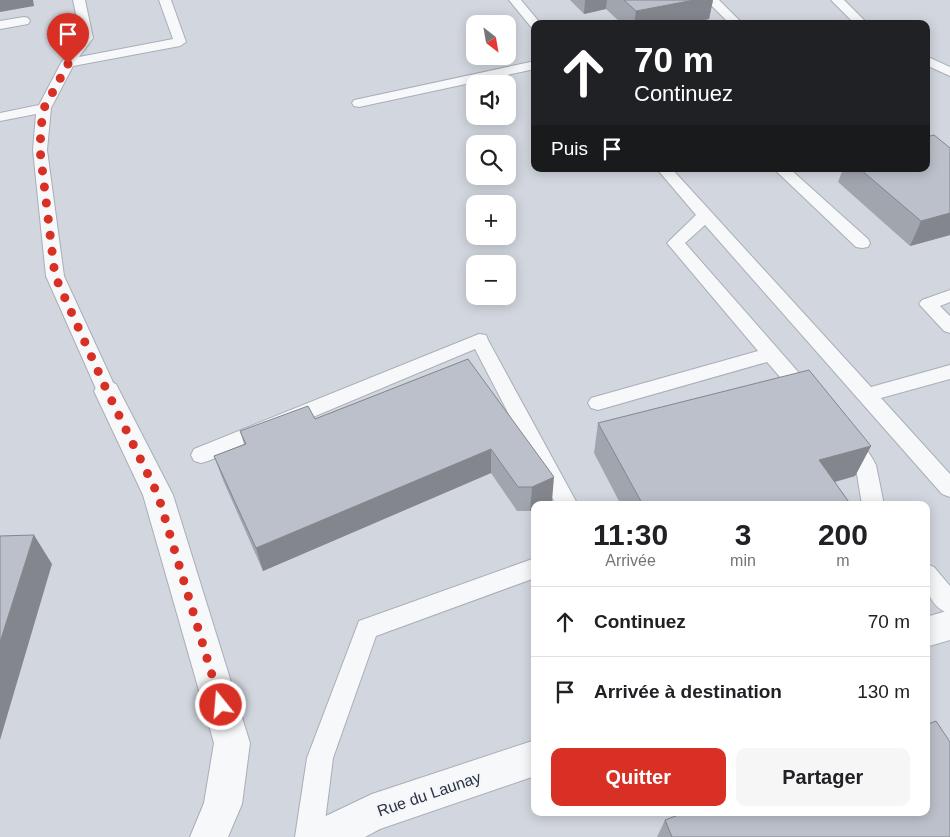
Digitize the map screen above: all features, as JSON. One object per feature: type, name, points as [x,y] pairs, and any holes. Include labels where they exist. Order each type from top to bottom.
[{"type":"street","points":[[107,391],[158,495],[232,744],[223,804],[209,837]]},
{"type":"street","points":[[930,631],[950,625]]},
{"type":"street","name":"Rue du Launay","points":[[325,837],[372,812],[531,759]]},
{"type":"lane","points":[[80,0],[87,38],[68,64],[44,108],[40,150],[55,276],[107,391]]},
{"type":"lane","points":[[68,64],[180,42],[165,0]]},
{"type":"lane","points":[[515,0],[532,20]]},
{"type":"lane","points":[[712,0],[733,20]]},
{"type":"lane","points":[[837,0],[858,20]]},
{"type":"lane","points":[[0,25],[24,22]]},
{"type":"lane","points":[[930,61],[950,60]]},
{"type":"lane","points":[[930,62],[950,72]]},
{"type":"lane","points":[[360,103],[531,66]]},
{"type":"lane","points":[[0,117],[44,108]]},
{"type":"lane","points":[[667,172],[950,488]]},
{"type":"lane","points":[[785,172],[862,243]]},
{"type":"lane","points":[[706,215],[675,243],[816,406]]},
{"type":"lane","points":[[950,296],[928,304],[950,327]]},
{"type":"lane","points":[[201,455],[479,340],[564,501]]},
{"type":"lane","points":[[598,404],[772,354]]},
{"type":"lane","points":[[867,395],[950,372]]},
{"type":"lane","points":[[835,428],[866,465],[872,501]]},
{"type":"lane","points":[[309,837],[320,758],[367,630],[531,569]]},
{"type":"lane","points":[[930,579],[950,604]]},
{"type":"shaded area","points":[[0,0],[950,0],[950,837],[0,837]]},
{"type":"building","points":[[624,0],[694,0],[636,11]]},
{"type":"building","points":[[934,135],[950,148],[950,213],[921,221],[864,172],[930,172],[930,136]]},
{"type":"building","points":[[468,359],[554,477],[532,487],[518,487],[491,449],[256,548],[214,456],[246,444],[240,431],[308,406],[315,419]]},
{"type":"building","points":[[809,370],[871,446],[819,460],[848,501],[641,501],[598,423]]},
{"type":"building","points":[[34,535],[0,642],[0,536]]},
{"type":"building","points":[[936,721],[950,742],[950,837],[672,837],[665,820],[676,816],[930,816],[930,723]]},
{"type":"route","points":[[68,64],[44,108],[41,118],[40,150],[55,276],[107,391],[158,495],[221,705]]}]
